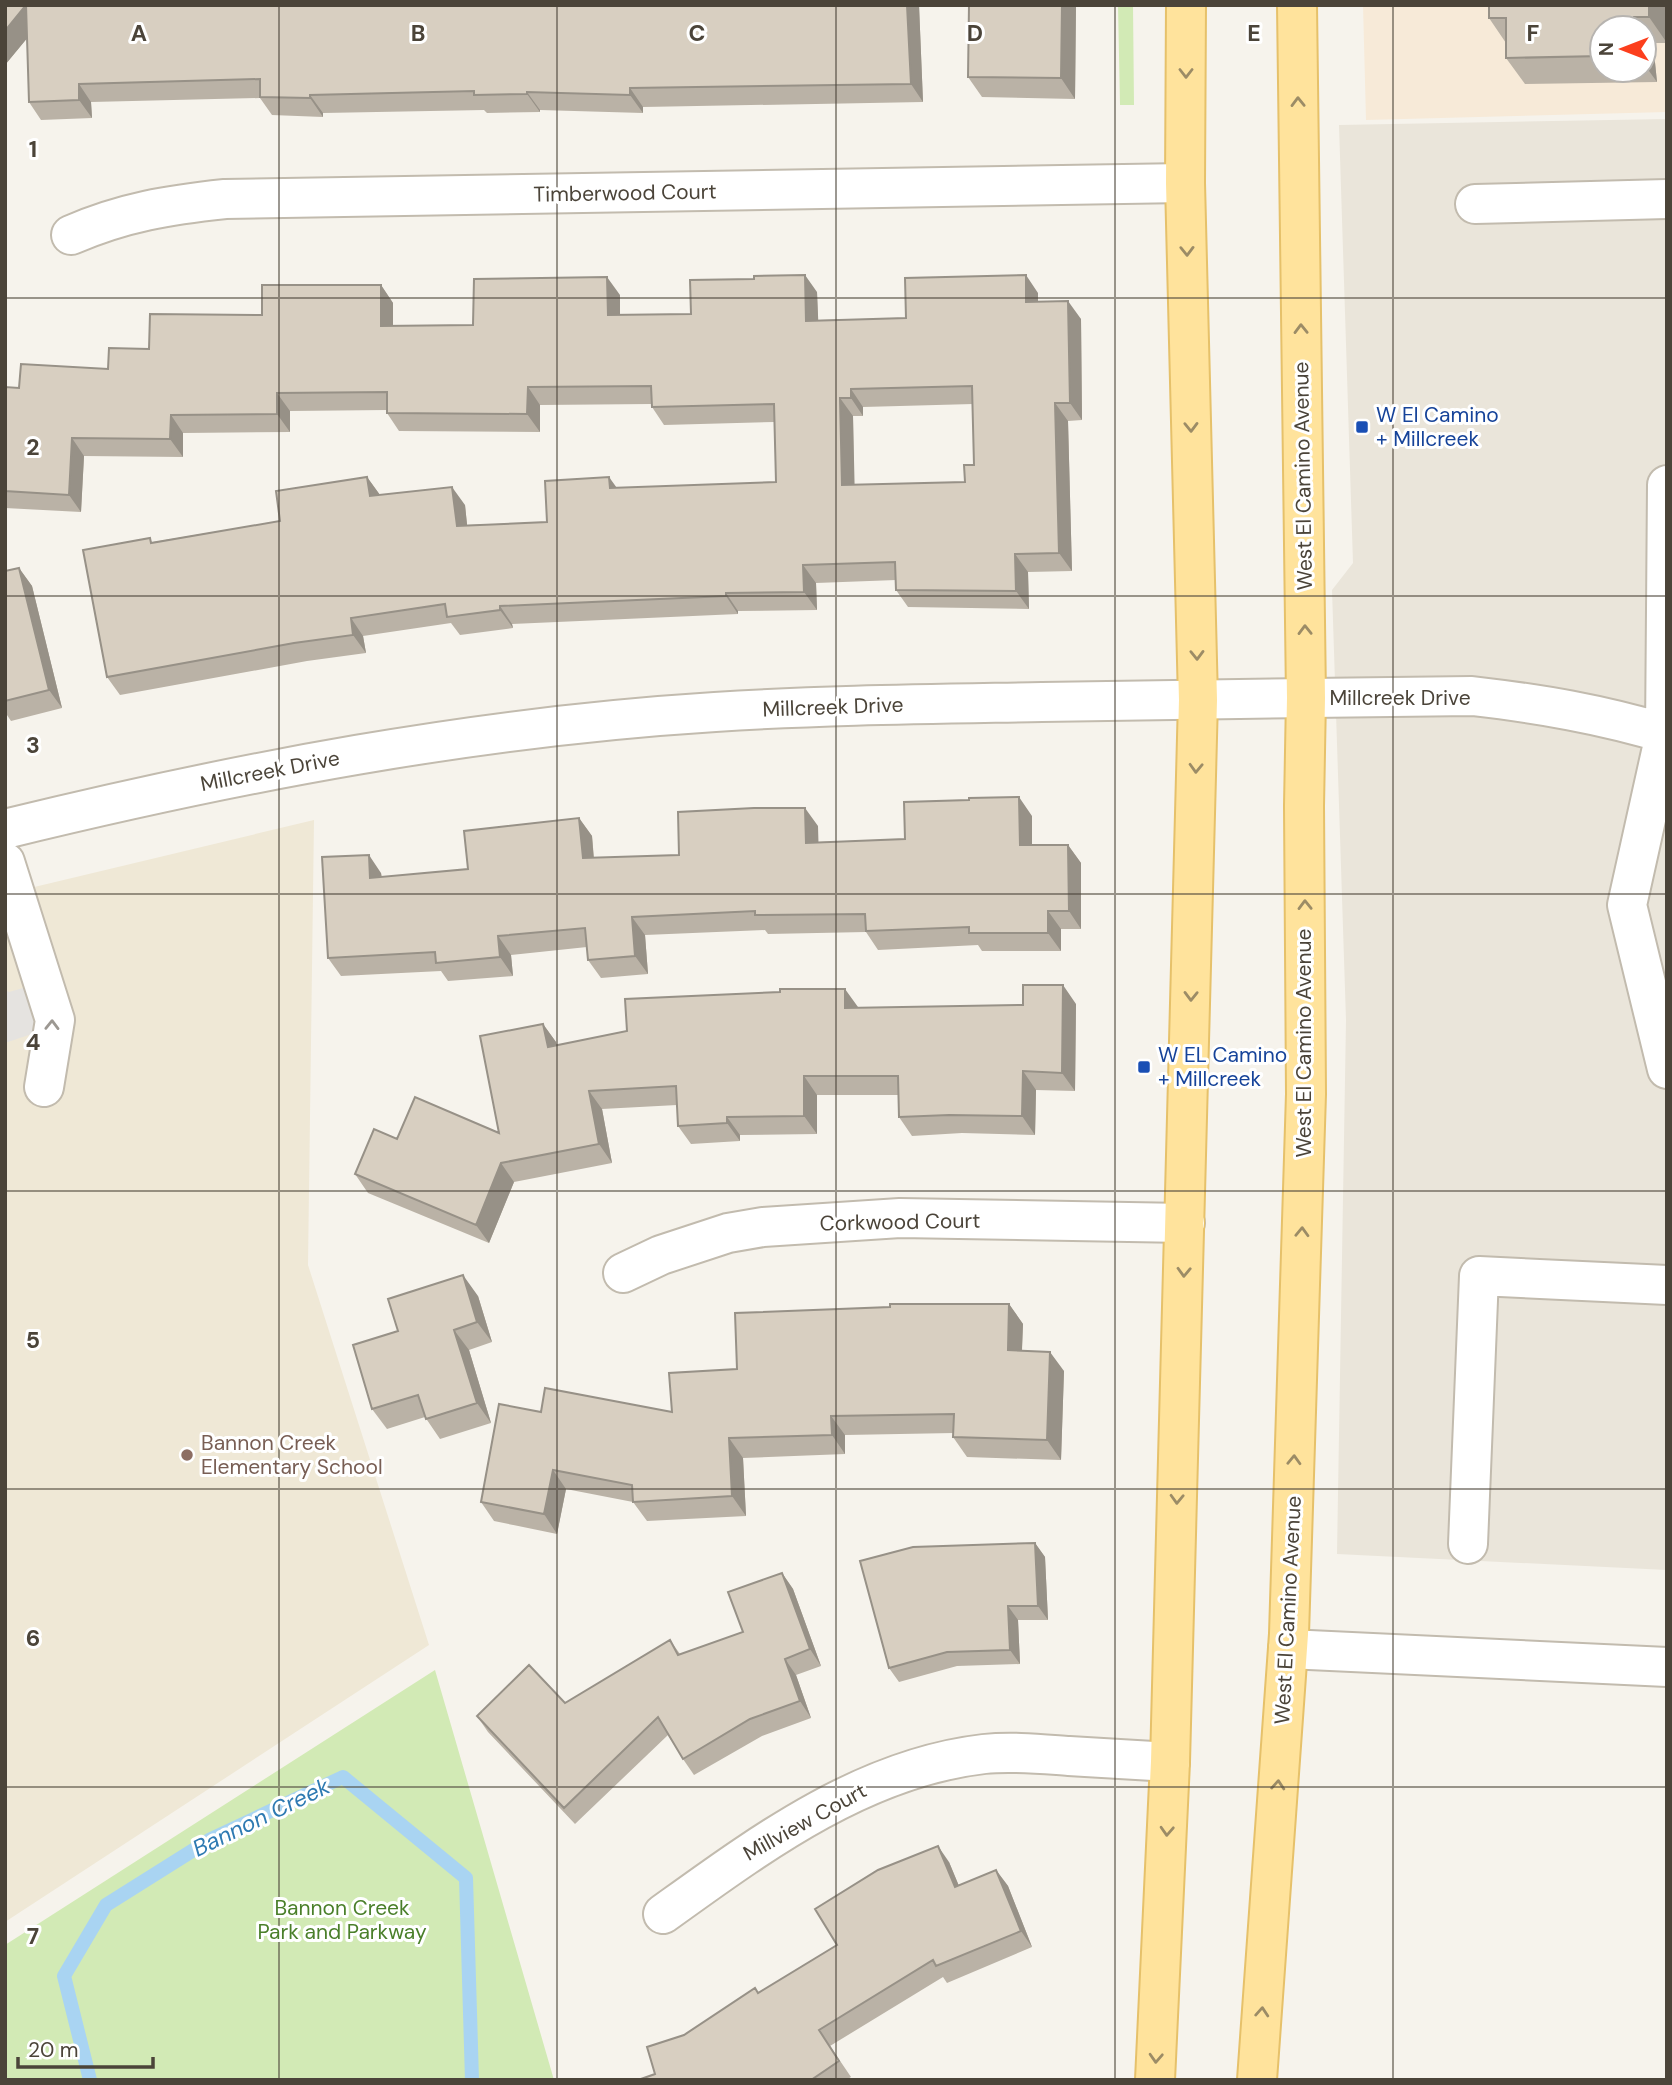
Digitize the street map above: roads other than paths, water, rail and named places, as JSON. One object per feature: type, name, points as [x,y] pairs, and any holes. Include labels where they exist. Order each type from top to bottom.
[{"type":"main road","points":[[1155,2080],[1170,1762],[1198,700],[1185,183],[1186,5]]},
{"type":"main road","name":"West El Camino Avenue","points":[[1257,2080],[1288,1649],[1306,1094],[1306,698],[1297,5]]},
{"type":"street","name":"Timberwood Court","points":[[71,234],[97,223],[160,206],[225,199],[1185,183]]},
{"type":"street","points":[[1475,204],[1667,199]]},
{"type":"street","points":[[1667,485],[1666,734],[1627,905],[1667,1069]]},
{"type":"street","name":"Millcreek Drive","points":[[5,829],[124,800],[319,760],[516,731],[713,712],[845,705],[1472,696],[1546,704],[1618,719],[1666,734]]},
{"type":"street","points":[[5,862],[55,1020],[44,1087]]},
{"type":"street","name":"Corkwood Court","points":[[623,1273],[661,1255],[728,1233],[762,1227],[900,1218],[1185,1223]]},
{"type":"street","points":[[1468,1544],[1479,1276],[1667,1286]]},
{"type":"street","points":[[1288,1649],[1667,1667]]},
{"type":"street","name":"Millview Court","points":[[663,1913],[738,1860],[845,1796],[912,1769],[983,1754],[1020,1752],[1170,1762]]},
{"type":"waterway","name":"Bannon Creek","points":[[90,2080],[64,1976],[106,1905],[211,1839],[343,1777],[466,1878],[472,2080]]},
{"type":"place","name":"W El Camino + Millcreek","points":[[1362,427]]},
{"type":"place","name":"W EL Camino + Millcreek","points":[[1144,1067]]},
{"type":"place","name":"Bannon Creek Elementary School","points":[[187,1455]]},
{"type":"park label","name":"Bannon Creek Park and Parkway","points":[[342,1920]]}]
